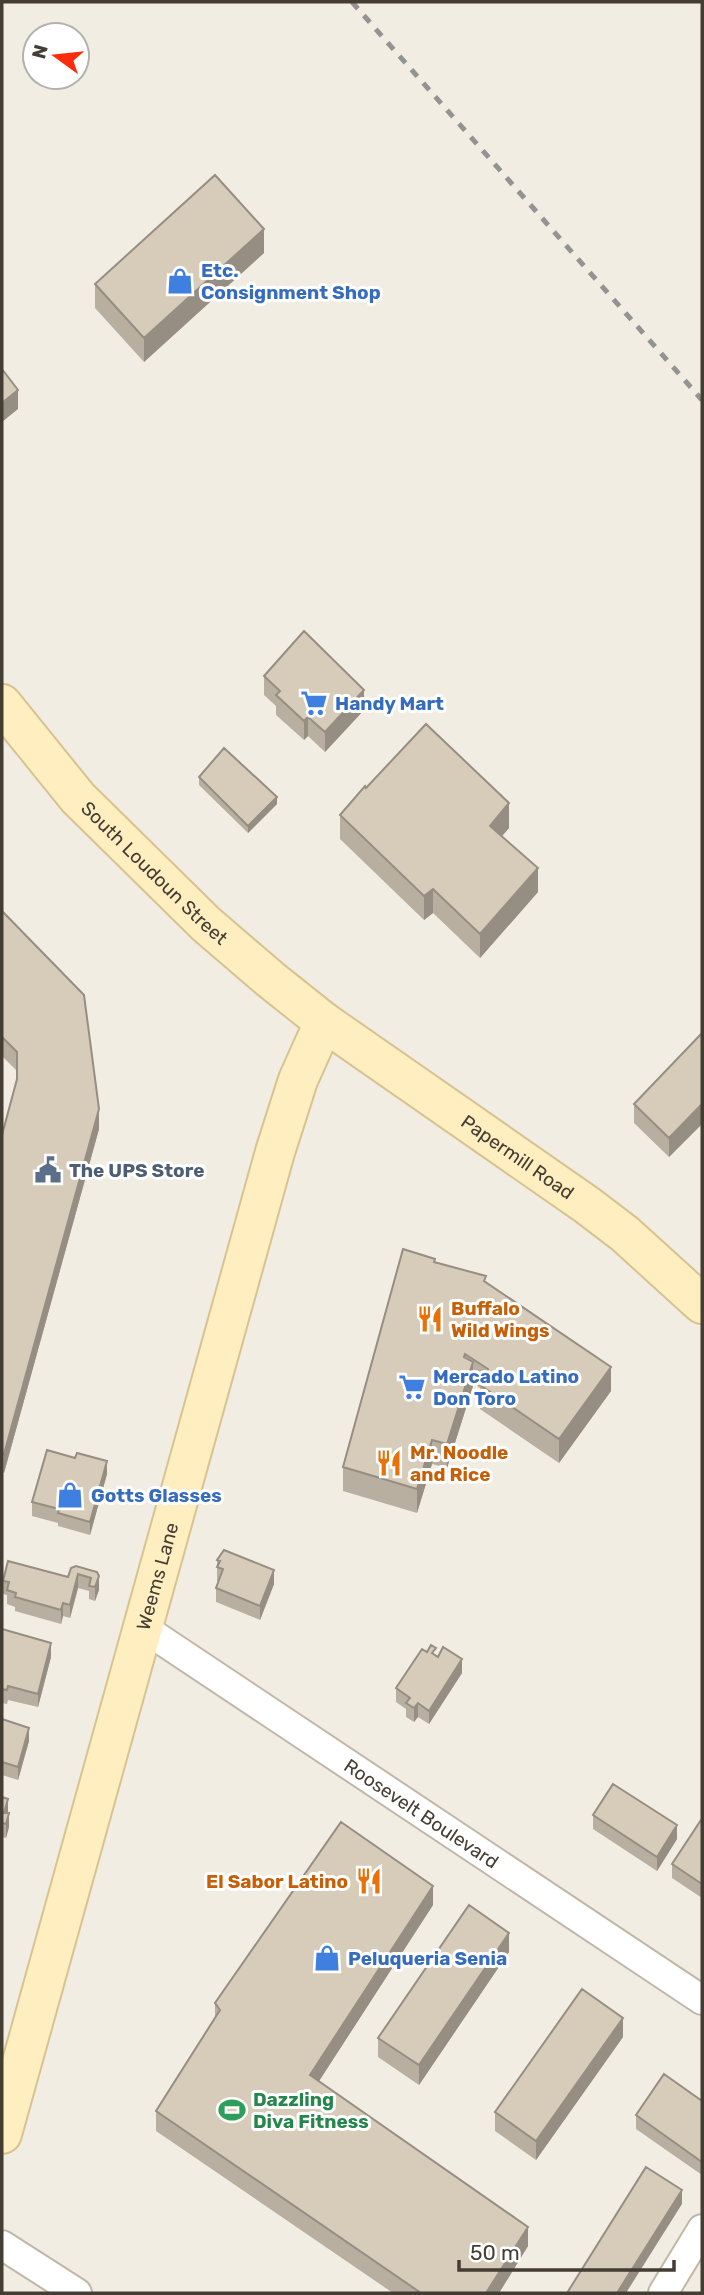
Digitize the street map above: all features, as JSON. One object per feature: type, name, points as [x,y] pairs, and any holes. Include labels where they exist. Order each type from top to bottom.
[{"type":"main road","name":"South Loudoun Street","points":[[2,704],[78,798],[145,865],[206,924],[324,1022]]},
{"type":"main road","name":"Papermill Road","points":[[324,1022],[587,1205],[634,1242],[702,1304]]},
{"type":"main road","name":"Weems Lane","points":[[2,2134],[275,1152],[298,1080],[324,1022]]},
{"type":"street","name":"Roosevelt Boulevard","points":[[142,1628],[702,2000]]},
{"type":"street","points":[[663,2293],[702,2229]]},
{"type":"street","points":[[2,2245],[77,2293]]},
{"type":"building","name":"Etc. Consignment Shop","points":[[215,175],[264,229],[144,338],[95,284]]},
{"type":"building","points":[[2,369],[18,390],[2,403]]},
{"type":"building","name":"Handy Mart","points":[[304,631],[364,690],[325,732],[308,717],[304,721],[276,695],[280,691],[264,676]]},
{"type":"building","points":[[426,724],[509,803],[490,826],[538,868],[480,934],[433,889],[424,896],[340,815]]},
{"type":"building","points":[[224,748],[277,797],[248,826],[199,777]]},
{"type":"building","points":[[2,911],[84,995],[99,1109],[4,1454],[2,1135],[17,1079],[17,1052],[2,1037]]},
{"type":"building","points":[[702,1033],[702,1104],[669,1138],[634,1104]]},
{"type":"building","points":[[403,1249],[435,1259],[434,1262],[486,1276],[484,1281],[611,1367],[559,1439],[480,1385],[488,1369],[465,1354],[464,1357],[473,1362],[447,1444],[432,1440],[417,1489],[343,1467]]},
{"type":"building","name":"Gotts Glasses","points":[[47,1450],[75,1458],[77,1453],[107,1461],[90,1522],[58,1513],[59,1509],[32,1502]]},
{"type":"building","points":[[224,1550],[274,1570],[260,1606],[216,1588],[223,1569],[217,1567],[220,1561],[217,1560]]},
{"type":"building","points":[[8,1561],[68,1577],[71,1568],[76,1566],[97,1572],[99,1576],[95,1587],[89,1586],[91,1578],[78,1574],[70,1605],[63,1603],[61,1610],[15,1597],[16,1593],[7,1590],[9,1582],[3,1581]]},
{"type":"building","points":[[2,1629],[51,1643],[38,1694],[8,1686],[7,1690],[2,1689]]},
{"type":"building","points":[[431,1645],[436,1648],[432,1653],[438,1657],[443,1647],[462,1659],[429,1711],[418,1703],[414,1708],[406,1703],[410,1698],[396,1688],[422,1649],[427,1652]]},
{"type":"building","points":[[2,1719],[29,1728],[18,1767],[2,1762]]},
{"type":"building","points":[[613,1784],[677,1825],[657,1857],[593,1815]]},
{"type":"building","points":[[2,1797],[8,1799],[4,1813],[9,1813],[6,1824],[2,1823]]},
{"type":"building","points":[[702,1820],[702,1884],[672,1864]]},
{"type":"building","points":[[341,1822],[433,1886],[310,2075],[528,2227],[486,2293],[421,2293],[156,2111],[220,2010],[215,2003]]},
{"type":"building","points":[[469,1905],[509,1933],[419,2065],[378,2038]]},
{"type":"building","points":[[582,1989],[623,2018],[536,2141],[495,2112]]},
{"type":"building","points":[[664,2074],[702,2101],[702,2162],[636,2115]]},
{"type":"building","points":[[646,2167],[682,2190],[617,2293],[567,2293]]},
{"type":"railway","points":[[352,2],[702,400]]},
{"type":"place","name":"Etc. Consignment Shop","points":[[180,281]]},
{"type":"place","name":"Handy Mart","points":[[314,703]]},
{"type":"place","name":"The UPS Store","points":[[48,1170]]},
{"type":"place","name":"Buffalo Wild Wings","points":[[430,1319]]},
{"type":"place","name":"Mercado Latino Don Toro","points":[[412,1387]]},
{"type":"place","name":"Mr. Noodle and Rice","points":[[389,1463]]},
{"type":"place","name":"Gotts Glasses","points":[[70,1495]]},
{"type":"place","name":"El Sabor Latino","points":[[369,1881]]},
{"type":"place","name":"Peluqueria Senia","points":[[327,1958]]},
{"type":"place","name":"Dazzling Diva Fitness","points":[[232,2110]]}]
